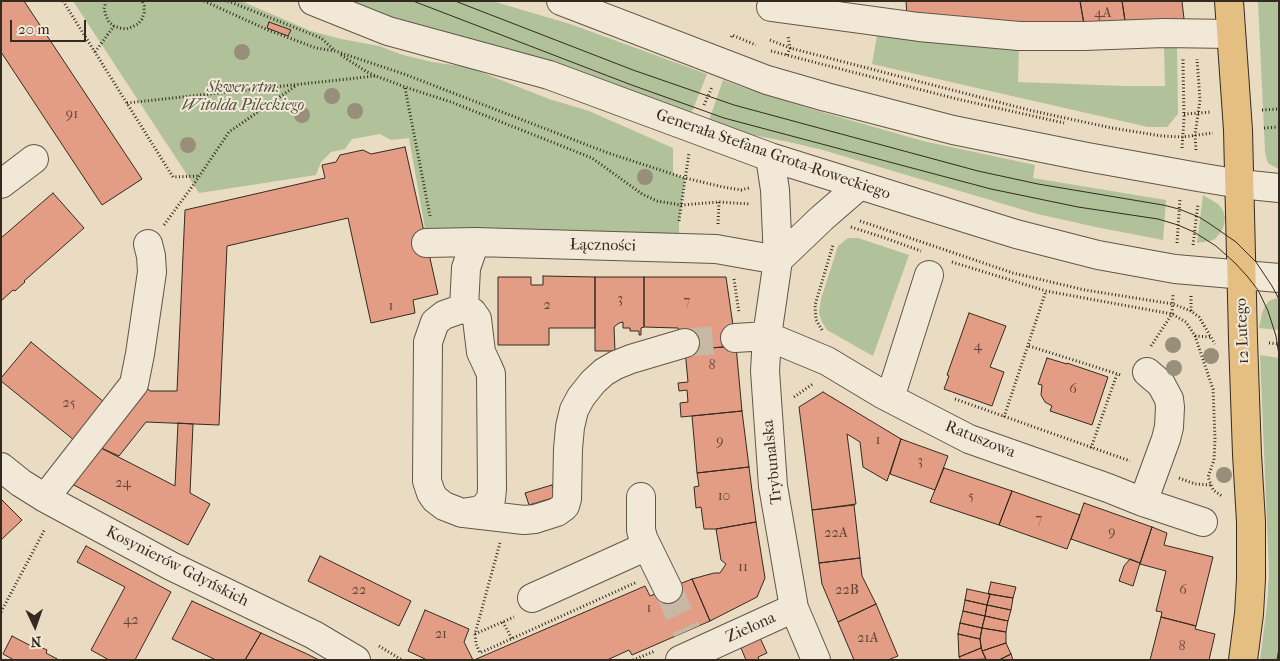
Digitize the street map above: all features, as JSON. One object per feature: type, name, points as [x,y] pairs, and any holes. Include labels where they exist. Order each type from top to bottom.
[{"type":"main road","name":"12 Lutego","points":[[1229,1],[1238,130],[1241,276],[1251,531],[1249,614],[1243,660]]},
{"type":"street","name":"Generała Stefana Grota-Roweckiego","points":[[314,1],[388,31],[549,75],[770,157],[1016,234],[1098,255],[1183,270],[1279,278]]},
{"type":"street","points":[[561,1],[767,80],[952,130],[1189,176],[1279,188]]},
{"type":"street","points":[[771,7],[919,27],[1019,36],[1231,34]]},
{"type":"street","name":"Trybunalska","points":[[770,157],[775,190],[778,260],[748,337],[765,371],[773,486],[794,608],[816,660]]},
{"type":"street","points":[[1,184],[34,159]]},
{"type":"street","points":[[778,260],[842,223],[859,186]]},
{"type":"street","name":"Łączności","points":[[429,232],[475,242],[716,248],[778,260]]},
{"type":"street","points":[[464,308],[466,268],[475,242]]},
{"type":"street","points":[[45,498],[134,384],[152,272],[148,244]]},
{"type":"street","points":[[890,398],[929,275]]},
{"type":"street","points":[[500,518],[492,480],[491,374],[481,352],[477,319],[472,312],[464,308],[444,315],[435,322],[428,342],[428,481],[431,493],[444,506],[462,513],[480,510],[486,505],[500,518],[535,520],[557,512],[565,506],[567,499],[570,426],[574,410],[581,397],[604,372],[631,359],[685,343]]},
{"type":"street","name":"Ratuszowa","points":[[748,337],[828,361],[890,398],[969,439],[1203,522]]},
{"type":"street","points":[[1135,374],[1161,384],[1169,399],[1170,406],[1166,439],[1144,502]]},
{"type":"street","name":"Kosynierów Gdyńskich","points":[[1,467],[45,498],[171,566],[314,635],[356,660]]},
{"type":"street","points":[[641,497],[642,530],[646,546],[668,589]]},
{"type":"street","points":[[525,607],[646,546]]},
{"type":"street","name":"Zielona","points":[[688,648],[794,608]]},
{"type":"path","points":[[63,1],[173,176],[199,176]]},
{"type":"path","points":[[106,1],[104,9],[109,22],[114,26],[126,29],[138,24],[142,19],[144,13],[142,1]]},
{"type":"path","points":[[204,1],[268,30],[316,48],[335,51],[404,74],[608,153],[685,178],[723,187],[741,190],[755,187],[775,190]]},
{"type":"path","points":[[228,1],[321,38],[335,51],[376,76],[451,102],[592,158],[642,194],[657,200],[681,205],[679,221]]},
{"type":"path","points":[[95,52],[114,26]]},
{"type":"path","points":[[842,223],[867,224],[1013,273],[1085,290],[1172,304],[1191,310],[1183,270],[1189,176],[1200,100],[1195,34]]},
{"type":"path","points":[[732,35],[762,47]]},
{"type":"path","points":[[770,40],[790,48],[1032,111],[1112,128],[1162,136],[1182,137],[1196,135]]},
{"type":"path","points":[[770,50],[957,99],[1070,124]]},
{"type":"path","points":[[127,103],[376,76]]},
{"type":"path","points":[[148,244],[168,220],[229,132],[298,84]]},
{"type":"path","points":[[405,87],[429,232]]},
{"type":"path","points":[[1184,114],[1182,137],[1189,176],[1198,197],[1194,232],[1172,304],[1172,314],[1186,322],[1194,336],[1213,388],[1214,460],[1208,477],[1213,490],[1223,497],[1225,502]]},
{"type":"path","points":[[792,406],[794,397],[821,379],[828,361],[832,343],[816,320],[815,305],[834,243]]},
{"type":"path","points":[[733,276],[748,337]]},
{"type":"path","points":[[1004,417],[1046,291]]},
{"type":"path","points":[[1029,346],[1117,374],[1135,374]]},
{"type":"path","points":[[1091,448],[1117,374]]},
{"type":"path","points":[[951,398],[1196,484],[1211,485]]},
{"type":"path","points":[[500,518],[475,634],[476,644],[480,653],[641,581]]},
{"type":"path","points":[[1,612],[46,528]]},
{"type":"path","points":[[475,634],[503,622],[525,607]]},
{"type":"path","points":[[503,622],[512,639]]},
{"type":"green space","name":"Skwer rtm. Witolda Pileckiego","points":[[73,1],[241,1],[311,31],[379,46],[403,55],[432,62],[468,67],[549,99],[589,111],[673,148],[673,174],[685,178],[679,234],[448,231],[426,234],[409,138],[391,140],[380,134],[352,139],[345,149],[331,152],[321,162],[316,175],[199,193]]},
{"type":"green space","points":[[349,1],[492,1],[570,24],[707,74],[689,119],[554,63],[506,48],[402,22]]},
{"type":"green space","points":[[1258,1],[1277,1],[1279,12],[1279,169],[1269,164],[1265,151]]},
{"type":"green space","points":[[878,30],[1019,46],[1018,82],[1165,86],[1164,47],[1177,46],[1178,114],[1167,127],[1148,127],[872,64]]},
{"type":"green space","points":[[723,80],[818,111],[923,141],[1035,165],[1033,178],[1166,200],[1163,240],[1037,214],[823,150],[707,126]]},
{"type":"green space","points":[[1203,195],[1218,204],[1223,210],[1225,218],[1221,232],[1215,239],[1197,243]]},
{"type":"green space","points":[[848,238],[858,238],[909,255],[873,356],[827,330],[819,313],[821,299],[838,246]]},
{"type":"green space","points":[[1279,297],[1279,330],[1259,328],[1265,306],[1269,301]]},
{"type":"green space","points":[[1260,355],[1279,358],[1279,660],[1260,660],[1269,573]]},
{"type":"building","points":[[1,1],[24,1],[142,179],[102,205],[1,52]]},
{"type":"building","points":[[906,1],[1080,1],[1085,30],[907,16]]},
{"type":"building","points":[[1080,1],[1122,1],[1126,27],[1085,30]]},
{"type":"building","points":[[1122,1],[1182,1],[1184,19],[1126,27]]},
{"type":"building","points":[[269,22],[291,30],[288,36],[267,28]]},
{"type":"building","points":[[405,147],[438,294],[413,300],[415,313],[371,323],[348,218],[227,246],[219,425],[146,422],[119,456],[99,447],[147,388],[150,391],[177,391],[185,210],[325,178],[322,165],[336,162],[340,155],[363,150],[371,154]]},
{"type":"building","points":[[53,193],[84,228],[15,291],[13,290],[1,301],[1,238]]},
{"type":"building","points":[[543,276],[595,277],[595,328],[549,328],[549,345],[498,345],[498,277],[531,277],[531,285],[543,285]]},
{"type":"building","points":[[595,277],[644,277],[644,327],[641,328],[641,335],[639,335],[639,331],[630,331],[630,328],[623,328],[623,322],[619,323],[614,327],[615,351],[595,351]]},
{"type":"building","points":[[644,277],[726,277],[736,346],[685,350],[684,335],[678,328],[644,327]]},
{"type":"building","points":[[969,313],[1006,326],[990,367],[1004,372],[992,406],[944,389],[949,376],[947,375]]},
{"type":"building","points":[[31,342],[104,402],[74,440],[1,381],[1,378]]},
{"type":"building","points":[[736,346],[742,411],[681,417],[680,403],[688,402],[687,390],[679,391],[678,383],[688,382],[685,350]]},
{"type":"building","points":[[1047,358],[1108,377],[1092,425],[1050,411],[1052,406],[1045,402],[1041,395],[1042,385],[1038,384]]},
{"type":"building","points":[[823,392],[901,439],[887,481],[863,467],[860,442],[847,434],[856,504],[812,510],[799,407]]},
{"type":"building","points":[[742,411],[749,467],[697,473],[692,416]]},
{"type":"building","points":[[178,423],[193,424],[190,493],[210,504],[188,545],[70,483],[99,447],[175,486]]},
{"type":"building","points":[[901,439],[948,456],[935,490],[890,474]]},
{"type":"building","points":[[749,467],[756,522],[716,529],[704,529],[701,507],[696,508],[694,487],[699,486],[697,473]]},
{"type":"building","points":[[944,468],[1012,491],[999,525],[930,502]]},
{"type":"building","points":[[552,485],[556,497],[529,505],[525,493]]},
{"type":"building","points":[[1012,491],[1080,515],[1067,549],[999,525]]},
{"type":"building","points":[[1,499],[22,520],[1,540]]},
{"type":"building","points":[[1084,503],[1152,527],[1140,563],[1071,539]]},
{"type":"building","points":[[854,505],[860,558],[819,563],[812,510]]},
{"type":"building","points":[[756,522],[765,578],[757,597],[710,621],[692,579],[720,573],[726,564],[721,560],[716,529]]},
{"type":"building","points":[[1152,527],[1167,533],[1164,545],[1213,557],[1196,626],[1161,617],[1162,612],[1156,611],[1166,571],[1140,564]]},
{"type":"building","points":[[86,546],[171,592],[135,660],[109,660],[91,650],[125,587],[77,562]]},
{"type":"building","points":[[320,556],[411,601],[399,626],[308,581]]},
{"type":"building","points":[[860,558],[862,576],[876,604],[838,622],[822,584],[819,563]]},
{"type":"building","points":[[1130,559],[1140,563],[1133,586],[1119,581],[1124,566]]},
{"type":"building","points":[[692,579],[710,621],[632,655],[629,650],[607,660],[474,660],[645,586],[650,596]]},
{"type":"building","points":[[991,582],[1016,587],[1013,598],[988,594]]},
{"type":"building","points":[[967,589],[990,594],[987,605],[965,600]]},
{"type":"building","points":[[990,594],[1013,598],[1011,610],[987,605]]},
{"type":"building","points":[[965,600],[987,605],[985,616],[963,611]]},
{"type":"building","points":[[192,601],[261,633],[245,660],[216,660],[172,639]]},
{"type":"building","points":[[876,604],[898,656],[888,660],[854,660],[838,622]]},
{"type":"building","points":[[987,605],[1011,610],[1008,621],[985,616]]},
{"type":"building","points":[[425,610],[469,629],[464,642],[473,660],[427,660],[408,651]]},
{"type":"building","points":[[963,611],[985,616],[982,628],[960,623]]},
{"type":"building","points":[[985,616],[1008,621],[1006,632],[982,628]]},
{"type":"building","points":[[1161,617],[1196,626],[1195,629],[1215,634],[1209,660],[1150,660]]},
{"type":"building","points":[[960,623],[982,628],[980,639],[958,634]]},
{"type":"building","points":[[982,628],[1006,632],[1006,643],[982,651],[980,639]]},
{"type":"building","points":[[261,633],[307,654],[319,660],[245,660]]},
{"type":"building","points":[[958,634],[980,639],[981,648],[959,657]]},
{"type":"building","points":[[12,636],[33,647],[34,644],[47,650],[46,653],[59,660],[14,660],[3,654]]},
{"type":"building","points":[[760,638],[767,653],[758,657],[759,660],[746,660],[741,648]]},
{"type":"building","points":[[1006,643],[1011,654],[999,660],[986,660],[982,651]]},
{"type":"building","points":[[981,648],[986,659],[961,660],[959,657]]},
{"type":"building","points":[[1011,654],[1013,660],[999,660]]},
{"type":"tunnel","points":[[685,343],[735,338]]},
{"type":"tunnel","points":[[668,589],[687,631]]},
{"type":"tram line","points":[[413,1],[629,84],[724,118],[991,189],[1078,207],[1158,219],[1178,225],[1194,232],[1216,246],[1235,263],[1258,290],[1268,311],[1276,336],[1279,355]]},
{"type":"tram line","points":[[455,1],[633,70],[734,105],[978,171],[1038,184],[1179,209],[1199,217],[1236,242],[1256,262],[1279,299]]},
{"type":"tram line","points":[[1277,660],[1279,648]]}]
